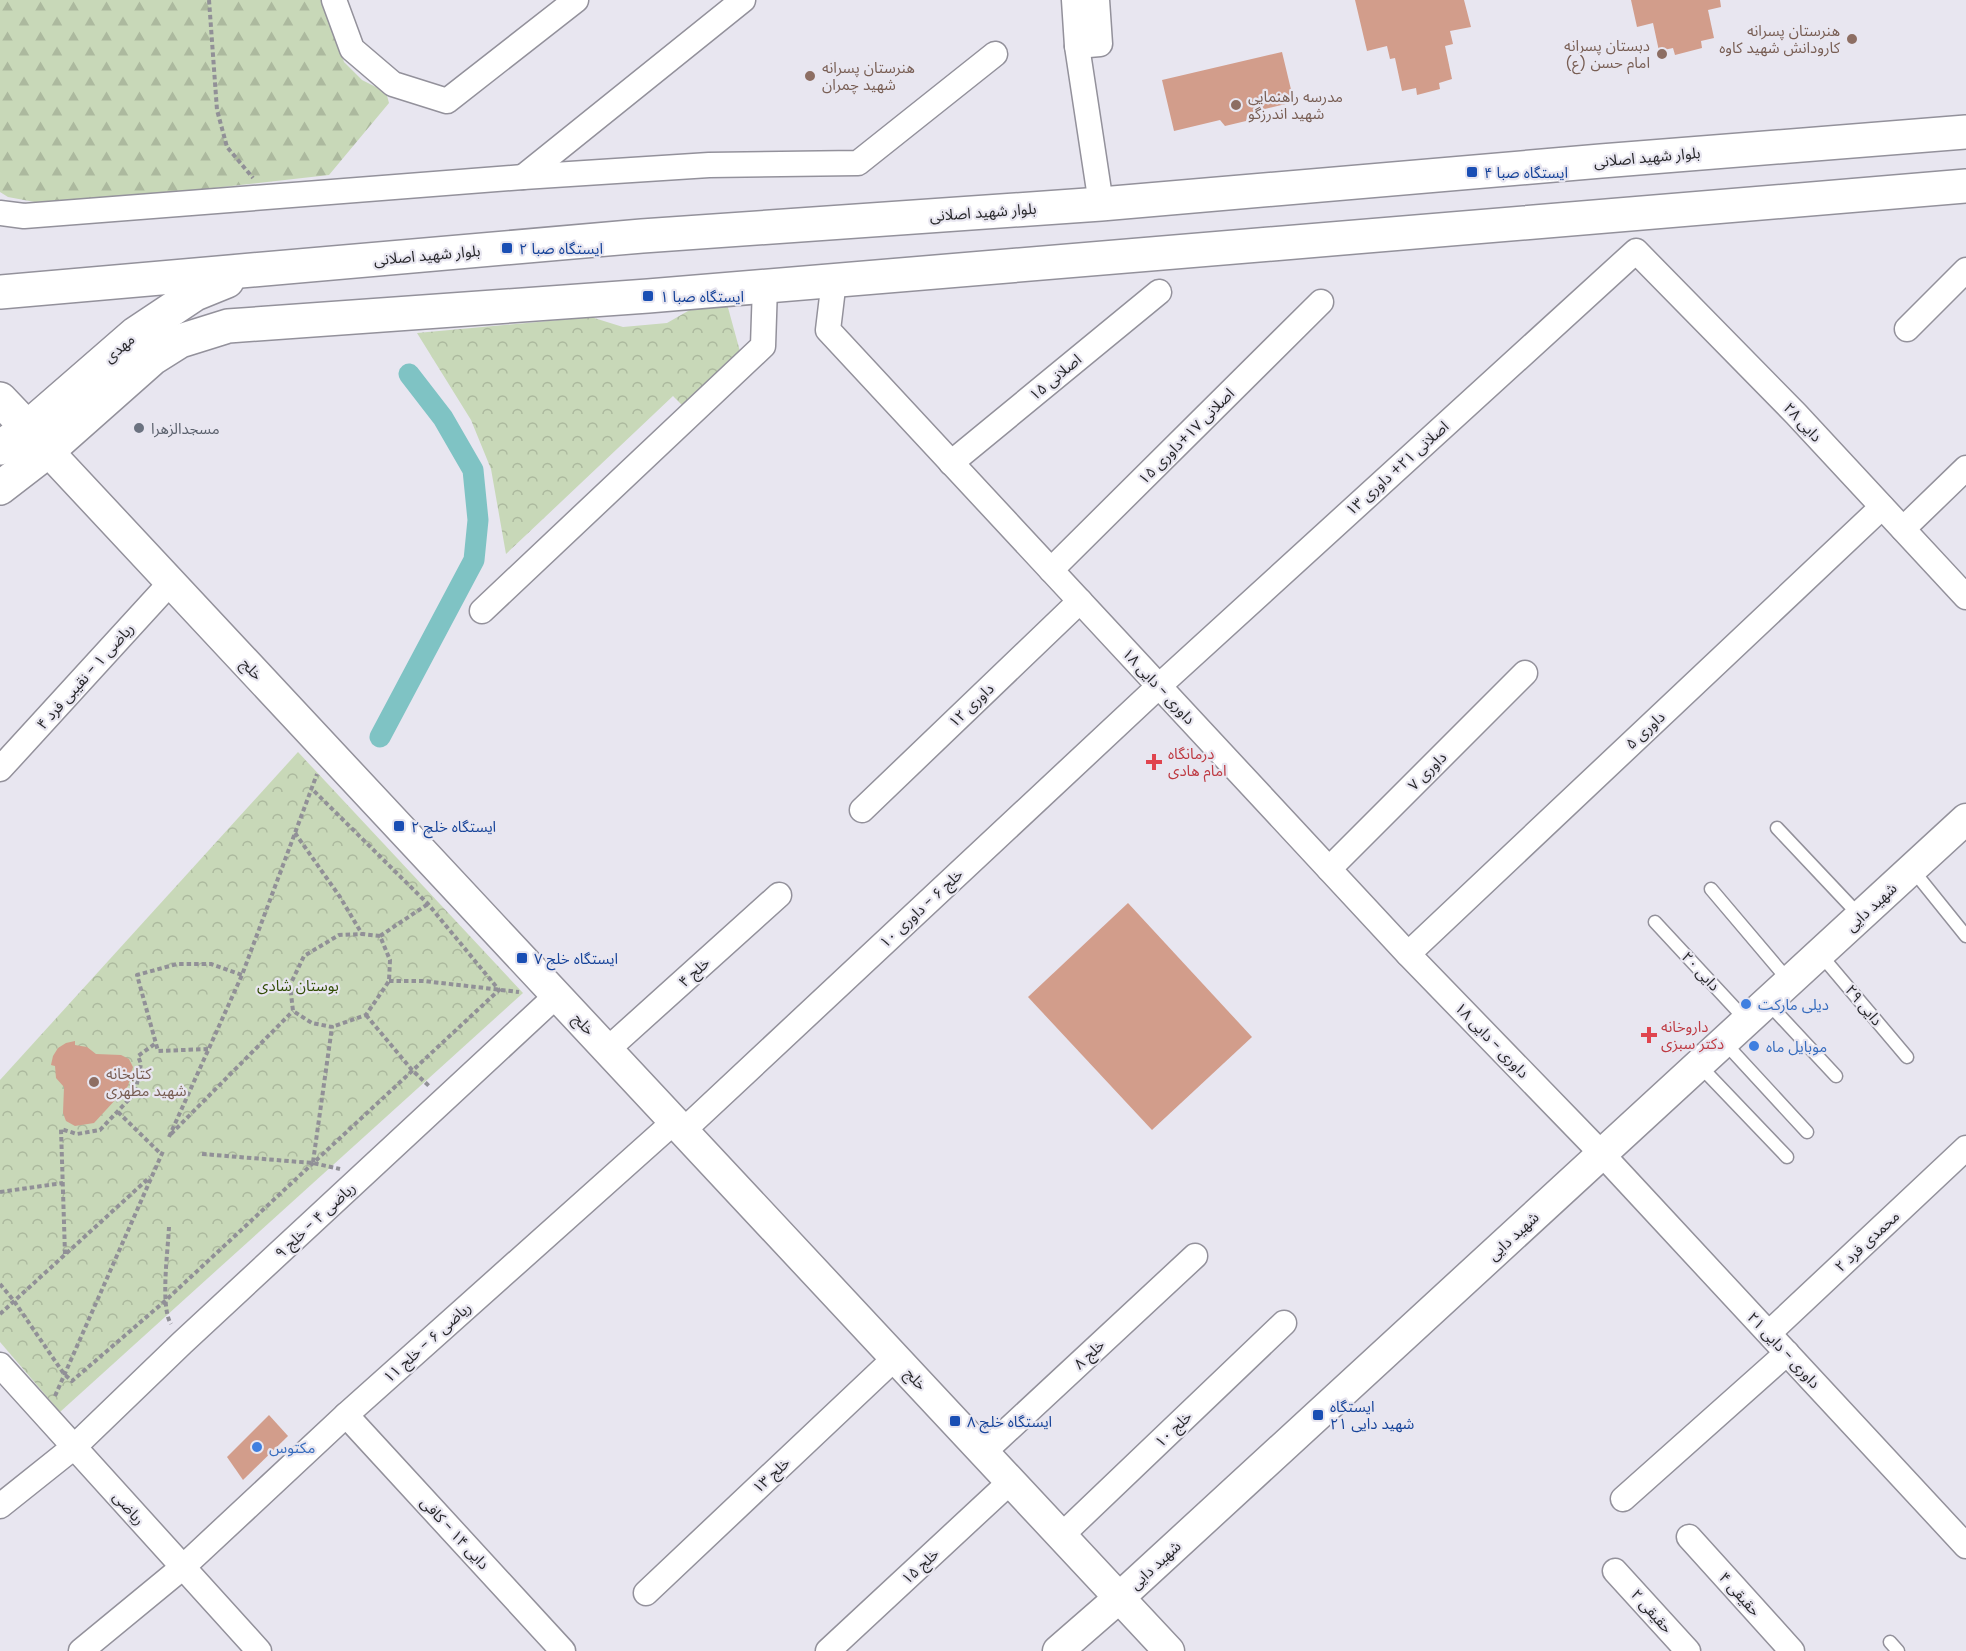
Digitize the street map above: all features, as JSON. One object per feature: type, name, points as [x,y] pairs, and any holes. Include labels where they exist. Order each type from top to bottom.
[{"type":"main road","name":"بلوار شهید اصلانی","points":[[0,292],[642,236],[1101,204],[1966,132]]},
{"type":"main road","points":[[765,286],[1966,186]]},
{"type":"main road","name":"مهدی","points":[[0,488],[38,439],[135,334],[195,294],[253,271]]},
{"type":"main road","name":"مهدی","points":[[0,448],[38,439],[180,341],[228,326],[765,286]]},
{"type":"main road","points":[[0,399],[38,439]]},
{"type":"street","points":[[334,0],[352,49],[393,84],[447,101],[576,0]]},
{"type":"street","points":[[523,177],[743,0]]},
{"type":"street","points":[[1074,0],[1077,46],[1101,204]]},
{"type":"street","points":[[1077,46],[1100,44],[1097,0]]},
{"type":"street","points":[[0,213],[24,216],[523,177],[709,165],[858,163],[995,54]]},
{"type":"street","name":"دایی ۲۸","points":[[1636,251],[1796,414],[1966,597]]},
{"type":"street","name":"اصلانی ۲۱+ داوری ۱۳","points":[[1159,686],[1636,251]]},
{"type":"street","points":[[1907,329],[1966,270]]},
{"type":"street","name":"داوری - دایی ۱۸","points":[[834,280],[828,330],[1408,954],[1602,1154]]},
{"type":"street","points":[[482,611],[764,346],[765,286]]},
{"type":"street","name":"اصلانی ۱۵","points":[[951,463],[1159,292]]},
{"type":"street","name":"اصلانی ۱۷+داوری ۱۵","points":[[1051,570],[1321,302]]},
{"type":"street","name":"خلج","points":[[38,439],[1170,1651]]},
{"type":"street","points":[[1903,529],[1966,468]]},
{"type":"street","name":"داوری ۵","points":[[1408,954],[1882,507]]},
{"type":"street","name":"ریاضی ۱ - نقیبی فرد ۴","points":[[0,769],[171,582]]},
{"type":"street","name":"داوری ۱۲","points":[[862,810],[1080,600]]},
{"type":"street","name":"داوری ۷","points":[[1329,868],[1526,673]]},
{"type":"street","name":"خلج ۶ - داوری ۱۰","points":[[679,1126],[1159,686]]},
{"type":"street","name":"شهید دایی","points":[[1058,1651],[1120,1597],[1860,916],[1961,828]]},
{"type":"street","name":"خلج ۴","points":[[608,1049],[780,895]]},
{"type":"street","name":"ریاضی ۴ - خلج ۹","points":[[0,1506],[74,1447],[182,1343],[556,994]]},
{"type":"street","name":"ریاضی ۶ - خلج ۱۱","points":[[81,1651],[183,1567],[346,1415],[679,1126]]},
{"type":"street","name":"محمدی فرد ۲","points":[[1768,1333],[1966,1148]]},
{"type":"street","name":"داوری - دایی ۲۱","points":[[1602,1154],[1966,1546]]},
{"type":"street","name":"خلج ۸","points":[[984,1452],[1195,1256]]},
{"type":"street","name":"خلج ۱۰","points":[[1062,1535],[1284,1323]]},
{"type":"street","points":[[1623,1499],[1787,1353]]},
{"type":"street","name":"خلج ۱۳","points":[[646,1593],[896,1357]]},
{"type":"street","name":"ریاضی","points":[[0,1365],[259,1651]]},
{"type":"street","name":"دایی ۱۴ - کافی","points":[[346,1415],[563,1651]]},
{"type":"street","name":"خلج ۱۵","points":[[828,1651],[1011,1481]]},
{"type":"street","name":"حقیقی ۴","points":[[1689,1537],[1792,1651]]},
{"type":"street","name":"حقیقی ۲","points":[[1615,1571],[1688,1651]]},
{"type":"lane","points":[[1778,828],[1860,916]]},
{"type":"lane","points":[[1912,869],[1966,936]]},
{"type":"lane","points":[[1711,889],[1789,982]]},
{"type":"lane","name":"دایی ۲۰","points":[[1655,922],[1757,1012],[1836,1076]]},
{"type":"lane","name":"دایی ۲۹","points":[[1820,954],[1907,1057]]},
{"type":"lane","points":[[1724,1042],[1807,1132]]},
{"type":"lane","points":[[1699,1065],[1787,1157]]},
{"type":"path","points":[[209,0],[217,110],[227,147],[268,197]]},
{"type":"path","points":[[293,1011],[169,1137],[242,975],[326,748]]},
{"type":"path","points":[[311,788],[428,904],[499,990]]},
{"type":"path","points":[[295,833],[340,897],[362,934]]},
{"type":"path","points":[[293,1011],[290,985],[304,956],[339,935],[380,936],[428,904]]},
{"type":"path","points":[[293,1011],[312,1023],[332,1027],[366,1015],[389,981],[390,960],[380,936]]},
{"type":"path","points":[[208,1049],[158,1051],[137,975],[177,964],[211,964],[242,975]]},
{"type":"path","points":[[389,981],[424,981],[556,994]]},
{"type":"path","points":[[0,1284],[14,1300],[64,1374],[72,1382],[165,1301],[499,990]]},
{"type":"path","points":[[366,1015],[412,1070],[443,1100]]},
{"type":"path","points":[[313,1163],[332,1027]]},
{"type":"path","points":[[65,1254],[62,1129],[77,1134],[100,1130],[135,1093],[141,1064],[138,1056],[156,1043]]},
{"type":"path","points":[[118,1112],[161,1154]]},
{"type":"path","points":[[46,1416],[164,1149]]},
{"type":"path","points":[[202,1154],[313,1163],[337,1167],[359,1179]]},
{"type":"path","points":[[0,1314],[153,1174]]},
{"type":"path","points":[[0,1192],[63,1183]]},
{"type":"path","points":[[169,1227],[165,1301],[168,1320],[182,1343]]},
{"type":"green space","points":[[0,0],[323,0],[344,62],[362,80],[386,92],[389,103],[329,175],[56,206],[8,197],[0,192]]},
{"type":"green space","points":[[727,304],[741,355],[683,406],[673,396],[506,554],[491,469],[471,420],[417,333],[591,317],[623,327],[667,323],[695,307]]},
{"type":"green space","name":"بوستان شادی","points":[[298,752],[523,993],[60,1412],[0,1342],[0,1080]]},
{"type":"building","points":[[1355,0],[1464,0],[1471,27],[1450,31],[1453,44],[1445,46],[1452,79],[1439,83],[1440,89],[1417,95],[1416,88],[1402,91],[1395,58],[1390,59],[1387,46],[1367,51]]},
{"type":"building","points":[[1631,0],[1720,0],[1721,7],[1708,10],[1714,38],[1701,41],[1702,48],[1675,55],[1673,48],[1659,51],[1653,23],[1637,27]]},
{"type":"building","points":[[1282,52],[1294,102],[1248,113],[1246,121],[1225,126],[1220,120],[1174,131],[1162,80]]},
{"type":"building","points":[[1128,903],[1252,1037],[1152,1130],[1028,997]]},
{"type":"building","name":"کتابخانه شهید مطهری","points":[[75,1041],[75,1045],[87,1047],[96,1054],[121,1055],[129,1059],[133,1067],[128,1086],[94,1123],[75,1126],[66,1121],[63,1113],[64,1087],[56,1078],[55,1066],[51,1065],[58,1048]]},
{"type":"building","name":"مکتوس","points":[[269,1415],[288,1436],[243,1480],[227,1457]]},
{"type":"waterway","points":[[380,737],[474,560],[478,520],[473,470],[443,418],[409,374]]},
{"type":"place","name":"هنرستان پسرانه کارودانش شهید کاوه","points":[[1852,39]]},
{"type":"place","name":"دبستان پسرانه امام حسن (ع)","points":[[1662,54]]},
{"type":"place","name":"هنرستان پسرانه شهید چمران","points":[[810,76]]},
{"type":"place","name":"مدرسه راهنمایی شهید اندرزگو","points":[[1236,105]]},
{"type":"place","name":"ایستگاه صبا ۴","points":[[1472,172]]},
{"type":"place","name":"ایستگاه صبا ۲","points":[[507,248]]},
{"type":"place","name":"ایستگاه صبا ۱","points":[[648,296]]},
{"type":"place","name":"مسجدالزهرا","points":[[139,428]]},
{"type":"place","name":"درمانگاه امام هادی","points":[[1154,762]]},
{"type":"place","name":"ایستگاه خلچ ۲","points":[[399,826]]},
{"type":"place","name":"ایستگاه خلج ۷","points":[[522,958]]},
{"type":"place","name":"دیلی مارکت","points":[[1746,1004]]},
{"type":"place","name":"داروخانه دکتر سبزی","points":[[1649,1035]]},
{"type":"place","name":"موبایل ماه","points":[[1754,1046]]},
{"type":"place","name":"کتابخانه شهید مطهری","points":[[94,1082]]},
{"type":"place","name":"ایستگاه شهید دایی ۲۱","points":[[1318,1415]]},
{"type":"place","name":"ایستگاه خلچ ۸","points":[[955,1421]]},
{"type":"place","name":"مکتوس","points":[[257,1447]]}]
